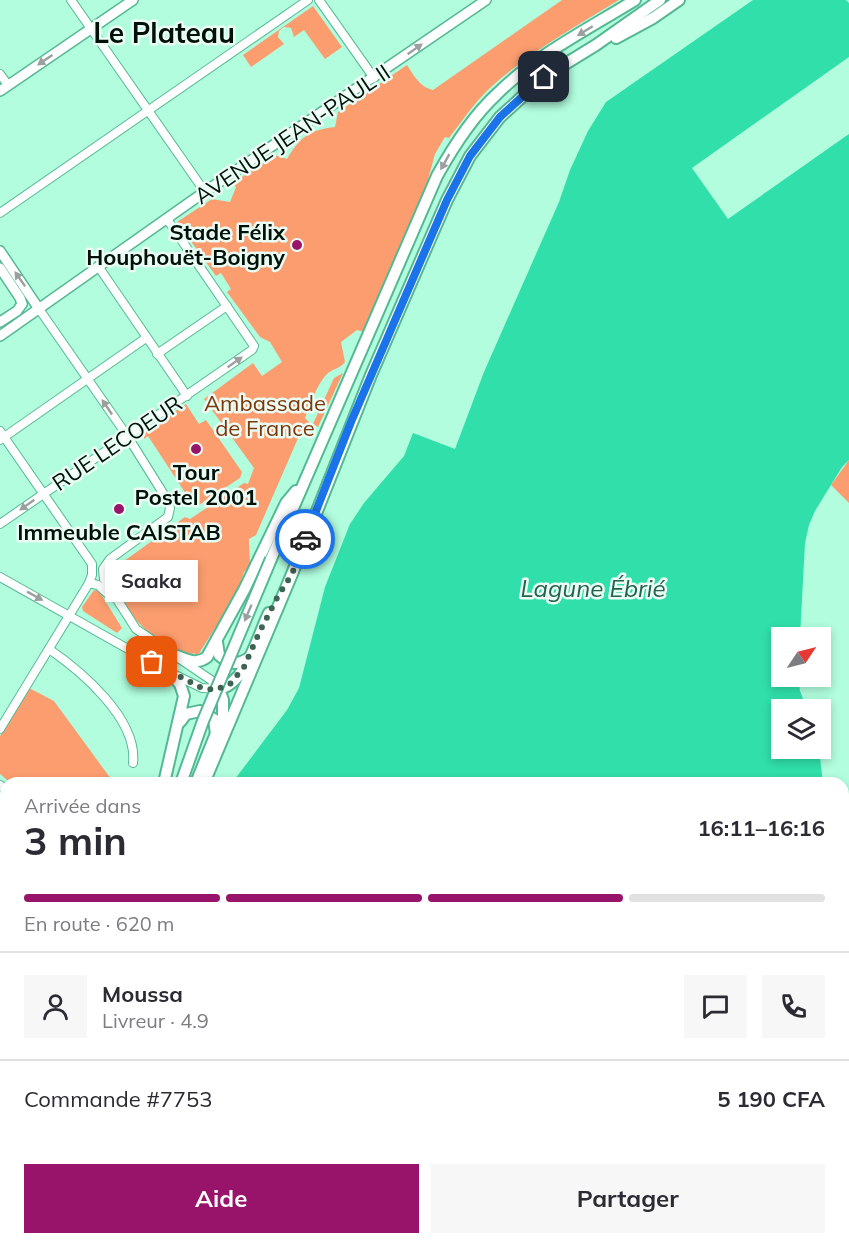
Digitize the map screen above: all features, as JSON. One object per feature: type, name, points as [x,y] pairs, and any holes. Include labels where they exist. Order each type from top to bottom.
[{"type":"highway","points":[[182,777],[203,721],[302,484],[437,176],[451,150],[481,110],[512,80],[539,60],[635,0]]},
{"type":"highway","points":[[207,777],[292,574],[379,355],[447,200],[470,156],[500,117],[522,95],[544,77],[596,45],[660,0]]},
{"type":"highway","points":[[596,45],[622,36],[679,0]]},
{"type":"highway","points":[[177,656],[200,662],[207,657],[217,642],[286,503],[302,484]]},
{"type":"highway","points":[[198,777],[224,708],[219,689],[235,680],[249,658],[278,596],[292,574]]},
{"type":"highway","points":[[217,642],[219,655],[228,662],[238,663],[249,658]]},
{"type":"highway","points":[[166,777],[184,696],[180,684],[169,672]]},
{"type":"highway","points":[[177,731],[182,717],[190,712],[200,711],[214,719],[216,734]]},
{"type":"main road","points":[[4,88],[133,0]]},
{"type":"main road","name":"AVENUE JEAN-PAUL II","points":[[0,336],[205,192],[486,0]]},
{"type":"main road","points":[[0,251],[39,309]]},
{"type":"main road","points":[[0,268],[22,304]]},
{"type":"main road","points":[[22,304],[39,309]]},
{"type":"main road","points":[[0,322],[22,304]]},
{"type":"street","points":[[70,0],[205,192]]},
{"type":"street","points":[[0,213],[308,0]]},
{"type":"street","points":[[319,0],[374,78]]},
{"type":"street","points":[[0,74],[4,88]]},
{"type":"street","name":"RUE LECOEUR","points":[[0,524],[252,350],[254,346],[167,219]]},
{"type":"street","points":[[98,266],[187,396]]},
{"type":"street","points":[[157,354],[227,306]]},
{"type":"street","points":[[39,309],[128,437],[164,493],[170,508],[168,517],[163,521],[110,559],[99,564],[92,564]]},
{"type":"street","points":[[0,729],[90,583],[92,575],[92,564],[2,436],[146,338]]},
{"type":"street","points":[[110,559],[102,574],[131,623],[146,638],[177,656],[211,680],[219,689]]},
{"type":"street","points":[[0,577],[169,672],[202,688],[219,689]]},
{"type":"street","points":[[90,583],[98,585],[120,607]]},
{"type":"street","points":[[136,653],[147,648],[146,638]]},
{"type":"street","points":[[49,649],[89,680],[116,713],[132,743],[133,763]]},
{"type":"green space","name":"Ambassade de France","points":[[562,0],[619,0],[520,63],[490,88],[449,138],[445,137],[435,154],[427,183],[364,332],[357,330],[341,342],[345,362],[322,379],[305,418],[310,423],[306,432],[299,436],[256,535],[249,539],[250,566],[244,572],[238,592],[198,655],[193,653],[190,657],[147,631],[136,620],[113,587],[108,576],[109,572],[185,517],[190,519],[244,483],[248,484],[254,468],[204,399],[253,363],[262,376],[282,362],[270,342],[260,337],[227,292],[231,289],[221,273],[216,276],[177,222],[212,199],[230,202],[236,187],[233,183],[275,155],[287,159],[296,145],[306,136],[318,130],[335,127],[338,112],[407,65],[421,84],[433,90]]},
{"type":"green space","points":[[313,6],[342,47],[325,59],[304,30],[294,37],[291,28],[284,27],[279,31],[278,37],[284,44],[251,67],[243,55]]},
{"type":"green space","points":[[343,373],[318,427],[313,424],[334,378]]},
{"type":"green space","points":[[186,404],[199,424],[206,420],[242,472],[240,478],[199,505],[197,503],[190,506],[181,497],[186,494],[148,436],[144,439],[144,432]]},
{"type":"green space","points":[[849,460],[849,503],[831,485]]},
{"type":"green space","points":[[94,590],[99,591],[122,628],[117,633],[83,611],[82,607]]},
{"type":"green space","points":[[148,648],[173,662],[169,668],[145,654]]},
{"type":"green space","points":[[29,688],[54,701],[110,777],[4,777],[0,774],[0,736]]},
{"type":"water","name":"Lagune Ébrié","points":[[753,0],[846,0],[849,3],[849,57],[692,168],[728,219],[849,134],[849,460],[842,467],[809,525],[805,543],[801,627],[771,627],[771,687],[799,687],[803,699],[771,699],[771,759],[820,759],[822,777],[237,777],[287,710],[299,688],[325,587],[350,524],[364,503],[404,456],[413,433],[455,449],[484,372],[588,131],[606,102]]},
{"type":"way so far","points":[[152,662],[210,690],[224,688],[235,680],[244,667],[278,596],[292,574],[305,539]]},
{"type":"place","name":"Stade Félix Houphouët-Boigny","points":[[297,245]]},
{"type":"place","name":"Tour Postel 2001","points":[[196,449]]},
{"type":"place","name":"Immeuble CAISTAB","points":[[119,509]]},
{"type":"place","name":"Saaka","points":[[152,662]]},
{"type":"district","name":"Le Plateau","points":[[164,32]]},
{"type":"route","points":[[305,539],[351,422],[447,200],[470,156],[500,117],[544,77]]}]
